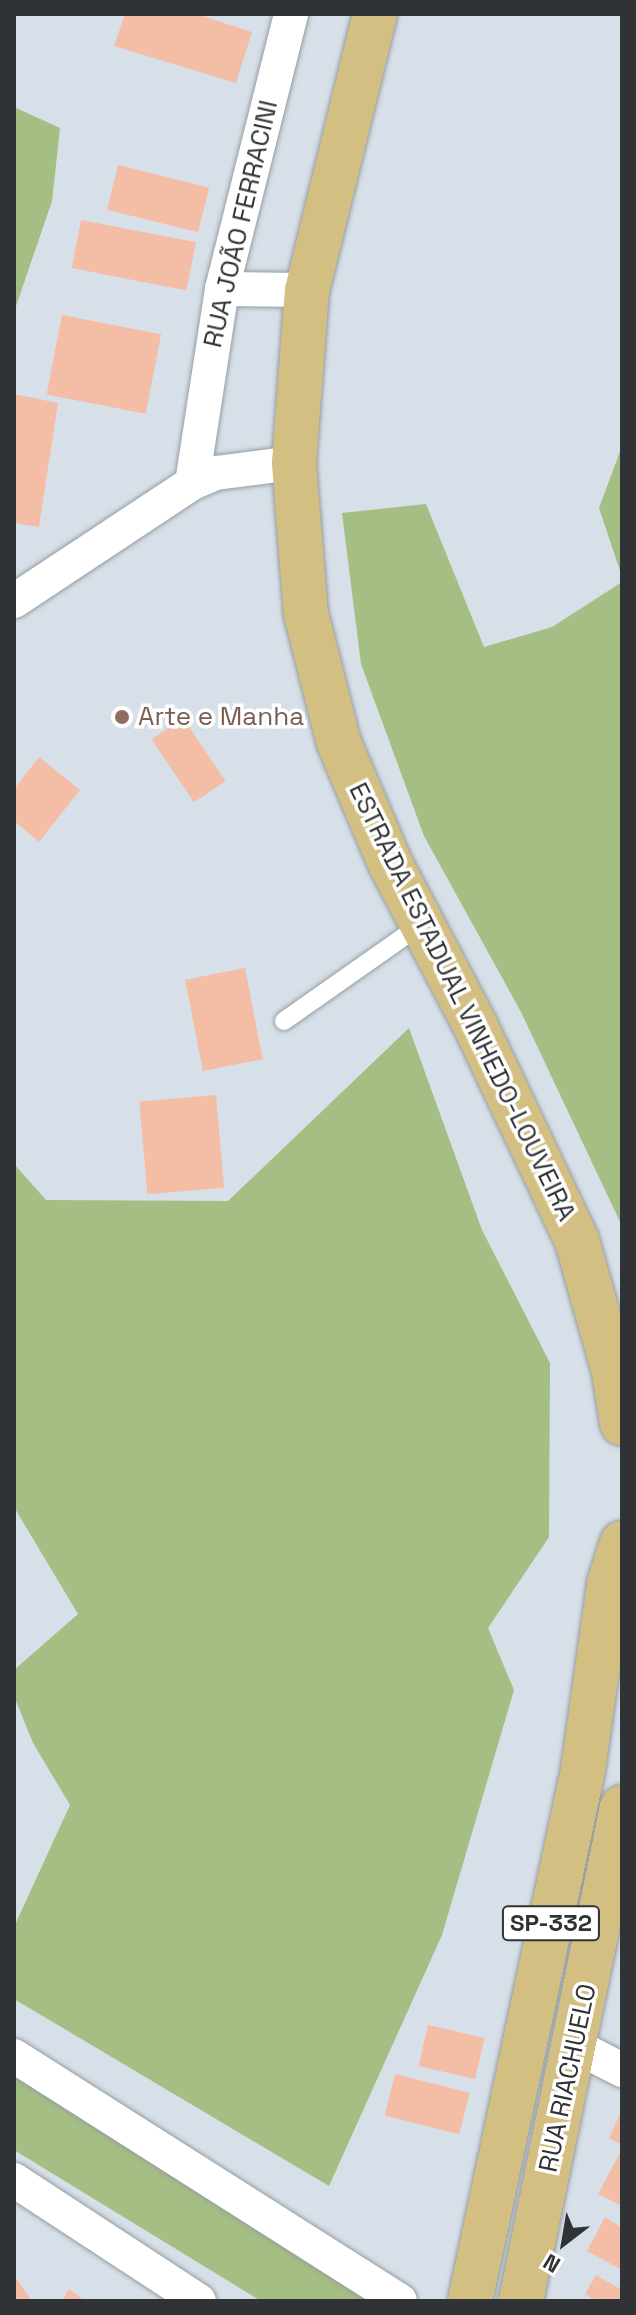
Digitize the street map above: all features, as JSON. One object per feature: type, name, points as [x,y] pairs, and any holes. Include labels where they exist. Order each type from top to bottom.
[{"type":"main road","name":"ESTRADA ESTADUAL VINHEDO-LOUVEIRA","points":[[375,14],[307,290],[294,463],[306,614],[339,743],[422,924],[577,1241],[614,1372],[622,1423]]},
{"type":"main road","name":"SP-332","points":[[470,2301],[583,1770],[609,1584],[622,1543]]},
{"type":"main road","name":"RUA RIACHUELO","points":[[521,2301],[577,2047],[622,1807]]},
{"type":"street","name":"RUA JOÃO FERRACINI","points":[[192,483],[222,289],[291,14]]},
{"type":"street","points":[[222,289],[307,290]]},
{"type":"street","points":[[14,601],[192,483],[216,473],[294,463]]},
{"type":"street","points":[[577,2047],[622,2070]]},
{"type":"street","points":[[14,2056],[400,2301]]},
{"type":"street","points":[[14,2180],[199,2301]]},
{"type":"lane","points":[[284,1021],[422,924]]},
{"type":"green space","points":[[14,107],[60,128],[52,201],[14,312]]},
{"type":"green space","points":[[622,446],[622,577],[599,508]]},
{"type":"green space","points":[[426,504],[484,647],[552,627],[622,582],[622,1226],[521,1012],[424,836],[361,664],[342,513]]},
{"type":"green space","points":[[409,1028],[482,1230],[550,1363],[549,1537],[488,1628],[514,1690],[442,1935],[329,2186],[14,1999],[14,1927],[70,1805],[33,1743],[14,1696],[14,1670],[78,1614],[14,1507],[14,1164],[46,1200],[228,1201]]},
{"type":"green space","points":[[14,2073],[370,2301],[261,2301],[14,2150]]},
{"type":"building","points":[[125,14],[196,14],[252,32],[236,83],[114,46]]},
{"type":"building","points":[[118,165],[209,188],[198,232],[107,210]]},
{"type":"building","points":[[81,220],[196,242],[187,290],[72,268]]},
{"type":"building","points":[[62,315],[161,334],[146,414],[47,395]]},
{"type":"building","points":[[14,394],[58,403],[39,527],[14,523]]},
{"type":"building","points":[[183,718],[225,781],[194,802],[151,739]]},
{"type":"building","points":[[39,757],[80,790],[39,842],[14,821],[14,789]]},
{"type":"building","points":[[245,968],[263,1059],[203,1071],[185,980]]},
{"type":"building","points":[[216,1095],[224,1188],[147,1194],[139,1102]]},
{"type":"building","points":[[428,2025],[485,2038],[475,2079],[419,2066]]},
{"type":"building","points":[[395,2074],[470,2093],[459,2134],[385,2116]]},
{"type":"building","points":[[622,2110],[622,2145],[609,2138]]},
{"type":"building","points":[[622,2149],[622,2206],[598,2194]]},
{"type":"building","points":[[605,2217],[622,2228],[622,2270],[587,2251]]},
{"type":"building","points":[[14,2275],[32,2301],[14,2301]]},
{"type":"building","points":[[596,2275],[622,2290],[622,2301],[596,2301],[585,2294]]},
{"type":"building","points":[[69,2289],[85,2301],[62,2301]]},
{"type":"place","name":"Arte e Manha","points":[[122,717]]}]
